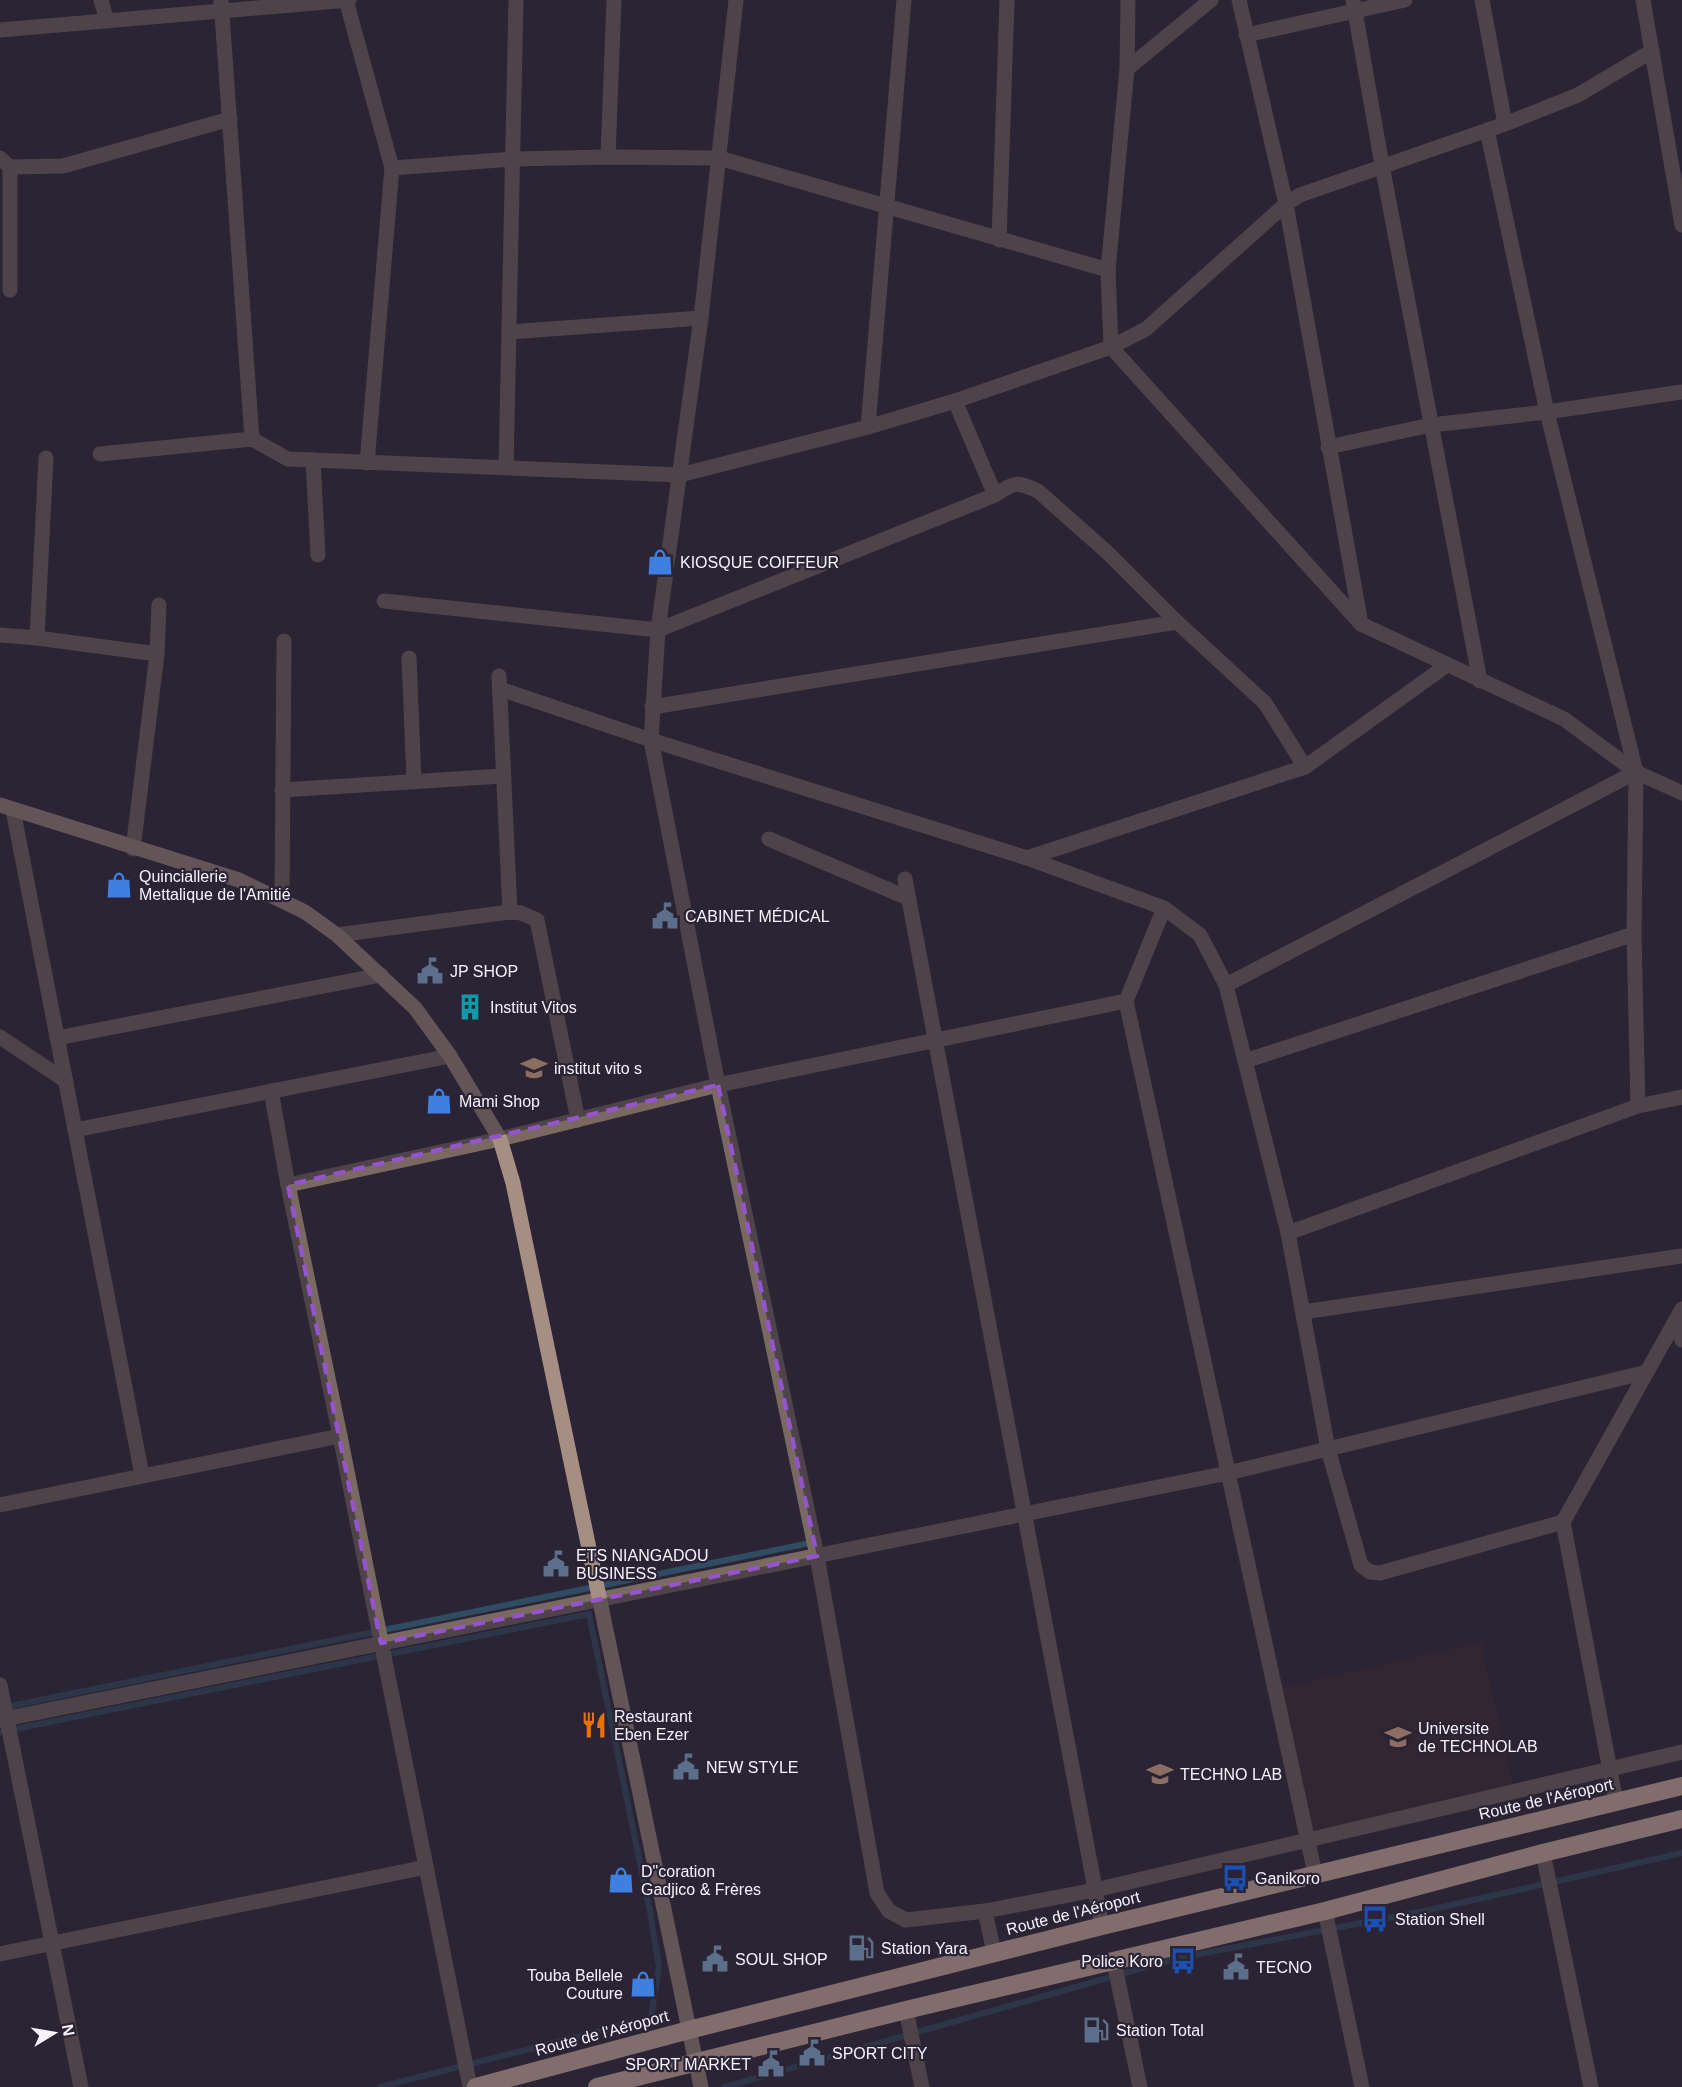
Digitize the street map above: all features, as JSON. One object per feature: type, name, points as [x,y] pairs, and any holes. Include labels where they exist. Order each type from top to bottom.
[{"type":"highway","name":"Route de l'Aéroport","points":[[476,2087],[689,2030],[1102,1926],[1682,1786]]},
{"type":"highway","points":[[597,2087],[906,2010],[1325,1911],[1543,1853],[1682,1820]]},
{"type":"main road","points":[[6,808],[239,880],[305,912],[337,935],[415,1008],[450,1056],[500,1138],[513,1183],[700,2087]]},
{"type":"street","points":[[101,0],[107,21]]},
{"type":"street","points":[[0,30],[107,21],[222,6],[347,0],[392,168],[367,463]]},
{"type":"street","points":[[506,468],[516,0]]},
{"type":"street","points":[[608,157],[614,0]]},
{"type":"street","points":[[736,0],[701,318],[658,630],[651,740],[718,1085],[817,1556],[877,1893],[888,1911],[906,1920],[985,1911],[1095,1890],[1682,1752]]},
{"type":"street","points":[[868,427],[904,0]]},
{"type":"street","points":[[999,240],[1007,0]]},
{"type":"street","points":[[1128,0],[1127,69],[1108,270],[1111,347],[1360,624],[1564,719],[1636,772],[1682,793]]},
{"type":"street","points":[[1127,69],[1210,0]]},
{"type":"street","points":[[1239,0],[1286,204],[1360,624]]},
{"type":"street","points":[[1246,35],[1355,5],[1405,0]]},
{"type":"street","points":[[1482,0],[1505,124]]},
{"type":"street","points":[[1643,0],[1652,51],[1676,154],[1682,225]]},
{"type":"street","points":[[1355,5],[1382,165],[1480,681]]},
{"type":"street","points":[[222,6],[252,439]]},
{"type":"street","points":[[100,454],[252,439],[288,459],[680,476],[868,427],[955,401],[1111,347],[1146,329],[1286,204],[1300,195],[1505,124],[1578,95],[1652,51]]},
{"type":"street","points":[[10,290],[5,221],[5,163],[63,165],[230,119]]},
{"type":"street","points":[[1487,130],[1547,412],[1636,772],[1634,934],[1638,1106]]},
{"type":"street","points":[[392,168],[512,159],[719,158],[1108,270]]},
{"type":"street","points":[[509,332],[701,318]]},
{"type":"street","points":[[1328,447],[1431,425],[1547,412],[1682,392]]},
{"type":"street","points":[[955,401],[995,495]]},
{"type":"street","points":[[37,638],[46,458]]},
{"type":"street","points":[[313,460],[318,555]]},
{"type":"street","points":[[384,601],[658,630],[995,495],[1013,483],[1038,491],[1108,553],[1265,703],[1305,767]]},
{"type":"street","points":[[133,849],[158,654],[159,605]]},
{"type":"street","points":[[652,707],[1177,621]]},
{"type":"street","points":[[0,635],[158,654]]},
{"type":"street","points":[[282,899],[284,640]]},
{"type":"street","points":[[409,658],[414,781]]},
{"type":"street","points":[[1028,858],[1305,767],[1447,665]]},
{"type":"street","points":[[510,912],[499,682],[651,740],[1028,858],[1164,908],[1200,936],[1226,985],[1288,1233],[1328,1449],[1361,1565],[1370,1572],[1380,1573],[1563,1521]]},
{"type":"street","points":[[1226,985],[1636,772]]},
{"type":"street","points":[[282,790],[503,776]]},
{"type":"street","points":[[6,808],[66,1081],[142,1475]]},
{"type":"street","points":[[769,839],[909,897]]},
{"type":"street","points":[[905,879],[1102,1926]]},
{"type":"street","points":[[1164,908],[1126,1001],[1315,1874]]},
{"type":"street","points":[[337,935],[510,912],[521,913],[537,920],[578,1120]]},
{"type":"street","points":[[1245,1062],[1634,934]]},
{"type":"street","points":[[57,1038],[381,975]]},
{"type":"street","points":[[288,1185],[578,1120],[718,1085],[1126,1001]]},
{"type":"street","points":[[0,1037],[66,1081]]},
{"type":"street","points":[[75,1130],[450,1056]]},
{"type":"street","points":[[271,1091],[470,2087]]},
{"type":"street","points":[[1288,1233],[1638,1106],[1682,1098]]},
{"type":"street","points":[[1303,1312],[1682,1256]]},
{"type":"street","points":[[1680,1312],[1682,1340]]},
{"type":"street","points":[[1616,1802],[1563,1521],[1680,1312]]},
{"type":"street","points":[[3,1719],[1228,1473],[1647,1372]]},
{"type":"street","points":[[0,1505],[340,1436]]},
{"type":"street","points":[[0,1685],[3,1719],[53,1944],[81,2087]]},
{"type":"street","points":[[1543,1853],[1591,2087]]},
{"type":"street","points":[[0,1954],[426,1866]]},
{"type":"street","points":[[985,1911],[994,1953]]},
{"type":"street","points":[[1325,1911],[1362,2087]]},
{"type":"street","points":[[1114,1962],[1140,2087]]},
{"type":"street","points":[[906,2010],[922,2087]]},
{"type":"highlighted area","points":[[718,1085],[817,1556],[381,1643],[288,1185]]},
{"type":"shaded area","name":"Universite de TECHNOLAB","points":[[1481,1642],[1513,1785],[1312,1831],[1282,1688]]},
{"type":"waterway","points":[[6,1707],[810,1543]]},
{"type":"waterway","points":[[0,1732],[589,1614],[650,1912],[659,1967],[651,2018],[380,2087]]},
{"type":"waterway","points":[[725,2087],[1174,1959],[1429,1910],[1682,1853]]},
{"type":"place","name":"KIOSQUE COIFFEUR","points":[[660,562]]},
{"type":"place","name":"Quinciallerie Mettalique de l'Amitié","points":[[119,885]]},
{"type":"place","name":"CABINET MÉDICAL","points":[[665,916]]},
{"type":"place","name":"JP SHOP","points":[[430,971]]},
{"type":"place","name":"Institut Vitos","points":[[470,1007]]},
{"type":"place","name":"institut vito s","points":[[534,1068]]},
{"type":"place","name":"Mami Shop","points":[[439,1101]]},
{"type":"place","name":"ETS NIANGADOU BUSINESS","points":[[556,1564]]},
{"type":"place","name":"Restaurant Eben Ezer","points":[[594,1725]]},
{"type":"place","name":"Universite de TECHNOLAB","points":[[1398,1737]]},
{"type":"place","name":"NEW STYLE","points":[[686,1767]]},
{"type":"place","name":"TECHNO LAB","points":[[1160,1774]]},
{"type":"place","name":"Ganikoro","points":[[1235,1878]]},
{"type":"place","name":"D\"coration Gadjico & Frères","points":[[621,1880]]},
{"type":"place","name":"Station Shell","points":[[1375,1919]]},
{"type":"place","name":"Station Yara","points":[[861,1948]]},
{"type":"place","name":"SOUL SHOP","points":[[715,1959]]},
{"type":"place","name":"Police Koro","points":[[1183,1961]]},
{"type":"place","name":"TECNO","points":[[1236,1967]]},
{"type":"place","name":"Touba Bellele Couture","points":[[643,1984]]},
{"type":"place","name":"Station Total","points":[[1096,2030]]},
{"type":"place","name":"SPORT CITY","points":[[812,2053]]},
{"type":"place","name":"SPORT MARKET","points":[[771,2064]]}]
